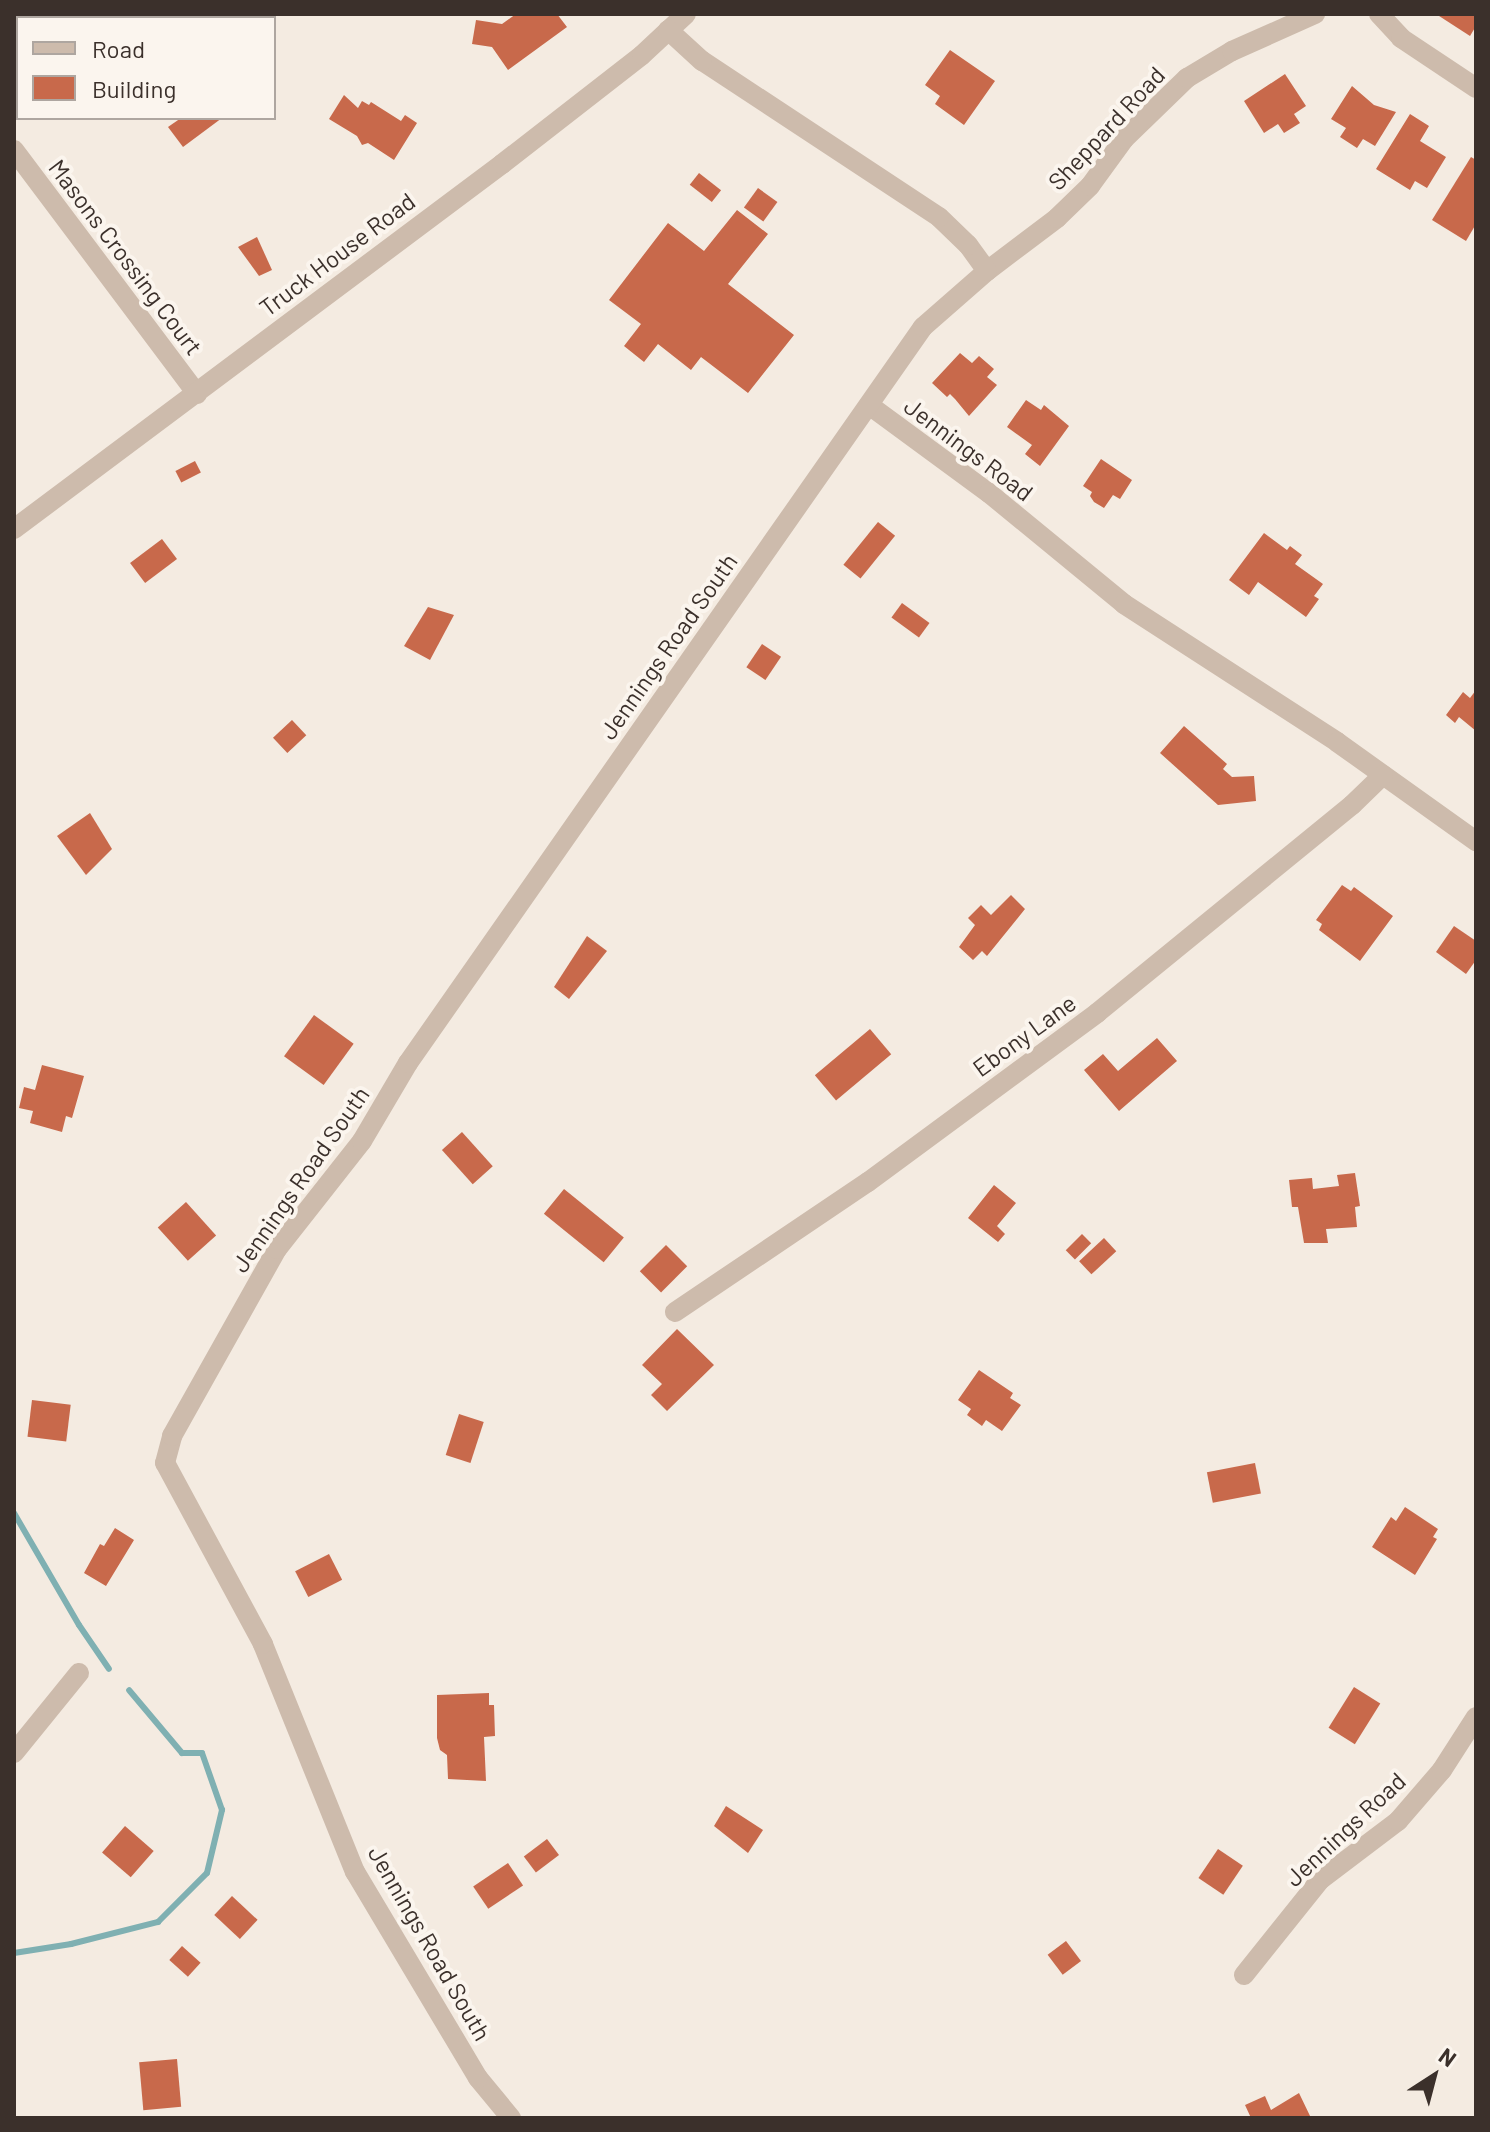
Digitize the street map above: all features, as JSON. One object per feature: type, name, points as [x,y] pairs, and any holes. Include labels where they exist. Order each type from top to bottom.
[{"type":"street","name":"Truck House Road","points":[[14,529],[502,164],[686,14]]},
{"type":"street","name":"Sheppard Road","points":[[987,271],[1057,218],[1090,186],[1124,139],[1187,78],[1232,51],[1315,14]]},
{"type":"street","points":[[1379,14],[1401,38],[1476,88]]},
{"type":"street","points":[[668,30],[702,61],[939,217],[968,245],[987,271]]},
{"type":"street","name":"Masons Crossing Court","points":[[14,150],[197,394]]},
{"type":"street","name":"Jennings Road","points":[[987,271],[923,327],[869,405],[989,493],[1124,604],[1383,775],[1476,841]]},
{"type":"street","name":"Jennings Road South","points":[[511,2118],[478,2078],[355,1872],[263,1644],[165,1463],[172,1436],[277,1249],[362,1141],[408,1063],[869,405]]},
{"type":"street","name":"Ebony Lane","points":[[675,1312],[868,1182],[1097,1013],[1352,805],[1383,775]]},
{"type":"street","points":[[14,1753],[79,1673]]},
{"type":"street","name":"Jennings Road","points":[[1244,1975],[1320,1880],[1398,1821],[1448,1762],[1476,1717]]},
{"type":"building","points":[[213,14],[240,14],[238,16]]},
{"type":"building","points":[[516,14],[557,14],[567,27],[508,70],[492,47],[472,44],[476,20],[502,24]]},
{"type":"building","points":[[1436,14],[1476,14],[1476,26],[1470,36]]},
{"type":"building","points":[[950,50],[995,81],[964,125],[935,104],[940,96],[925,85]]},
{"type":"building","points":[[1285,74],[1306,106],[1294,114],[1300,123],[1284,133],[1278,124],[1264,133],[1244,101]]},
{"type":"building","points":[[1352,86],[1374,105],[1396,112],[1375,146],[1363,139],[1357,148],[1340,137],[1346,128],[1331,119]]},
{"type":"building","points":[[344,95],[358,108],[362,101],[369,105],[371,102],[401,121],[405,115],[417,123],[394,160],[368,143],[362,145],[357,136],[329,119]]},
{"type":"building","points":[[1410,114],[1429,126],[1420,141],[1446,157],[1427,188],[1415,181],[1410,190],[1376,169]]},
{"type":"building","points":[[178,120],[219,120],[183,147],[168,127]]},
{"type":"building","points":[[1471,157],[1476,160],[1476,224],[1466,241],[1432,220]]},
{"type":"building","points":[[699,173],[721,190],[712,202],[690,185]]},
{"type":"building","points":[[758,188],[777,202],[763,222],[744,207]]},
{"type":"building","points":[[737,210],[768,234],[728,284],[794,335],[748,393],[701,357],[691,370],[658,344],[644,362],[624,346],[641,324],[609,300],[668,223],[704,251]]},
{"type":"building","points":[[257,237],[272,270],[259,276],[238,247]]},
{"type":"building","points":[[960,353],[972,363],[979,356],[994,369],[987,377],[997,385],[969,416],[950,394],[947,397],[932,383]]},
{"type":"building","points":[[1026,400],[1041,410],[1044,405],[1069,426],[1040,466],[1025,454],[1032,445],[1007,427]]},
{"type":"building","points":[[1101,459],[1132,480],[1120,499],[1113,495],[1104,508],[1094,502],[1090,496],[1092,492],[1083,486]]},
{"type":"building","points":[[195,461],[201,473],[181,483],[175,471]]},
{"type":"building","points":[[878,522],[895,536],[860,579],[843,565]]},
{"type":"building","points":[[1264,533],[1287,550],[1290,546],[1302,555],[1295,564],[1323,584],[1314,596],[1319,599],[1306,617],[1258,582],[1249,595],[1229,580]]},
{"type":"building","points":[[162,539],[177,559],[145,583],[130,563]]},
{"type":"building","points":[[902,603],[930,623],[919,638],[891,618]]},
{"type":"building","points":[[428,607],[454,615],[430,660],[404,646]]},
{"type":"building","points":[[762,644],[781,657],[765,680],[746,667]]},
{"type":"building","points":[[1476,690],[1476,731],[1459,717],[1455,723],[1446,715],[1463,692],[1470,698]]},
{"type":"building","points":[[292,720],[306,735],[287,753],[273,738]]},
{"type":"building","points":[[1184,726],[1227,764],[1223,769],[1232,777],[1254,776],[1256,801],[1218,805],[1160,753]]},
{"type":"building","points":[[90,813],[112,849],[86,875],[57,836]]},
{"type":"building","points":[[1342,885],[1351,891],[1354,887],[1393,916],[1360,961],[1319,930],[1322,924],[1316,920]]},
{"type":"building","points":[[1011,895],[1025,909],[987,956],[982,951],[973,960],[959,947],[975,925],[968,918],[981,905],[991,915]]},
{"type":"building","points":[[1454,926],[1476,941],[1476,960],[1466,974],[1436,952]]},
{"type":"building","points":[[587,936],[607,951],[569,999],[554,987]]},
{"type":"building","points":[[314,1015],[354,1044],[324,1085],[284,1056]]},
{"type":"building","points":[[870,1029],[891,1054],[836,1101],[815,1075]]},
{"type":"building","points":[[1157,1038],[1177,1061],[1119,1111],[1084,1070],[1103,1054],[1118,1071]]},
{"type":"building","points":[[42,1065],[84,1076],[72,1118],[66,1116],[62,1132],[30,1123],[33,1111],[19,1108],[24,1087],[35,1090]]},
{"type":"building","points":[[462,1132],[493,1166],[473,1184],[442,1150]]},
{"type":"building","points":[[1355,1173],[1360,1206],[1355,1207],[1357,1227],[1326,1229],[1328,1243],[1304,1243],[1298,1207],[1292,1207],[1289,1180],[1312,1178],[1313,1189],[1339,1186],[1337,1175]]},
{"type":"building","points":[[994,1185],[1016,1203],[997,1226],[1005,1234],[998,1242],[968,1218]]},
{"type":"building","points":[[564,1189],[624,1237],[604,1262],[544,1214]]},
{"type":"building","points":[[186,1202],[216,1235],[188,1261],[158,1227]]},
{"type":"building","points":[[1082,1234],[1091,1243],[1075,1259],[1066,1250]]},
{"type":"building","points":[[1104,1238],[1116,1251],[1091,1274],[1079,1261]]},
{"type":"building","points":[[666,1245],[687,1266],[661,1292],[640,1271]]},
{"type":"building","points":[[677,1329],[714,1365],[667,1411],[651,1395],[662,1384],[642,1365]]},
{"type":"building","points":[[979,1370],[1013,1393],[1010,1398],[1021,1405],[1002,1431],[986,1420],[982,1426],[967,1415],[971,1409],[958,1400]]},
{"type":"building","points":[[32,1400],[71,1405],[66,1441],[27,1437]]},
{"type":"building","points":[[459,1414],[484,1422],[470,1463],[446,1455]]},
{"type":"building","points":[[1255,1463],[1261,1493],[1213,1503],[1207,1472]]},
{"type":"building","points":[[1405,1507],[1438,1529],[1433,1537],[1437,1539],[1415,1575],[1372,1547],[1391,1517],[1396,1521]]},
{"type":"building","points":[[115,1528],[134,1540],[106,1586],[84,1573],[100,1544],[104,1546]]},
{"type":"building","points":[[329,1554],[342,1580],[308,1597],[295,1571]]},
{"type":"building","points":[[1354,1687],[1380,1703],[1355,1744],[1329,1728]]},
{"type":"building","points":[[489,1693],[489,1705],[494,1705],[495,1736],[484,1737],[486,1781],[448,1779],[447,1755],[440,1750],[437,1738],[437,1695]]},
{"type":"building","points":[[726,1806],[763,1830],[748,1853],[714,1826]]},
{"type":"building","points":[[125,1826],[154,1851],[131,1877],[102,1852]]},
{"type":"building","points":[[547,1839],[559,1855],[536,1872],[524,1856]]},
{"type":"building","points":[[1218,1849],[1243,1866],[1223,1895],[1198,1878]]},
{"type":"building","points":[[508,1863],[523,1885],[488,1909],[473,1886]]},
{"type":"building","points":[[232,1896],[258,1920],[240,1939],[214,1915]]},
{"type":"building","points":[[1066,1941],[1081,1961],[1063,1975],[1048,1955]]},
{"type":"building","points":[[182,1946],[201,1963],[188,1977],[169,1960]]},
{"type":"building","points":[[177,2059],[181,2107],[143,2110],[139,2062]]},
{"type":"building","points":[[1299,2093],[1311,2118],[1251,2118],[1245,2105],[1265,2096],[1271,2110]]},
{"type":"waterway","points":[[14,1513],[79,1625],[109,1669]]},
{"type":"waterway","points":[[14,1953],[71,1944],[158,1922],[207,1873],[222,1810],[202,1753],[182,1753],[129,1690]]}]
